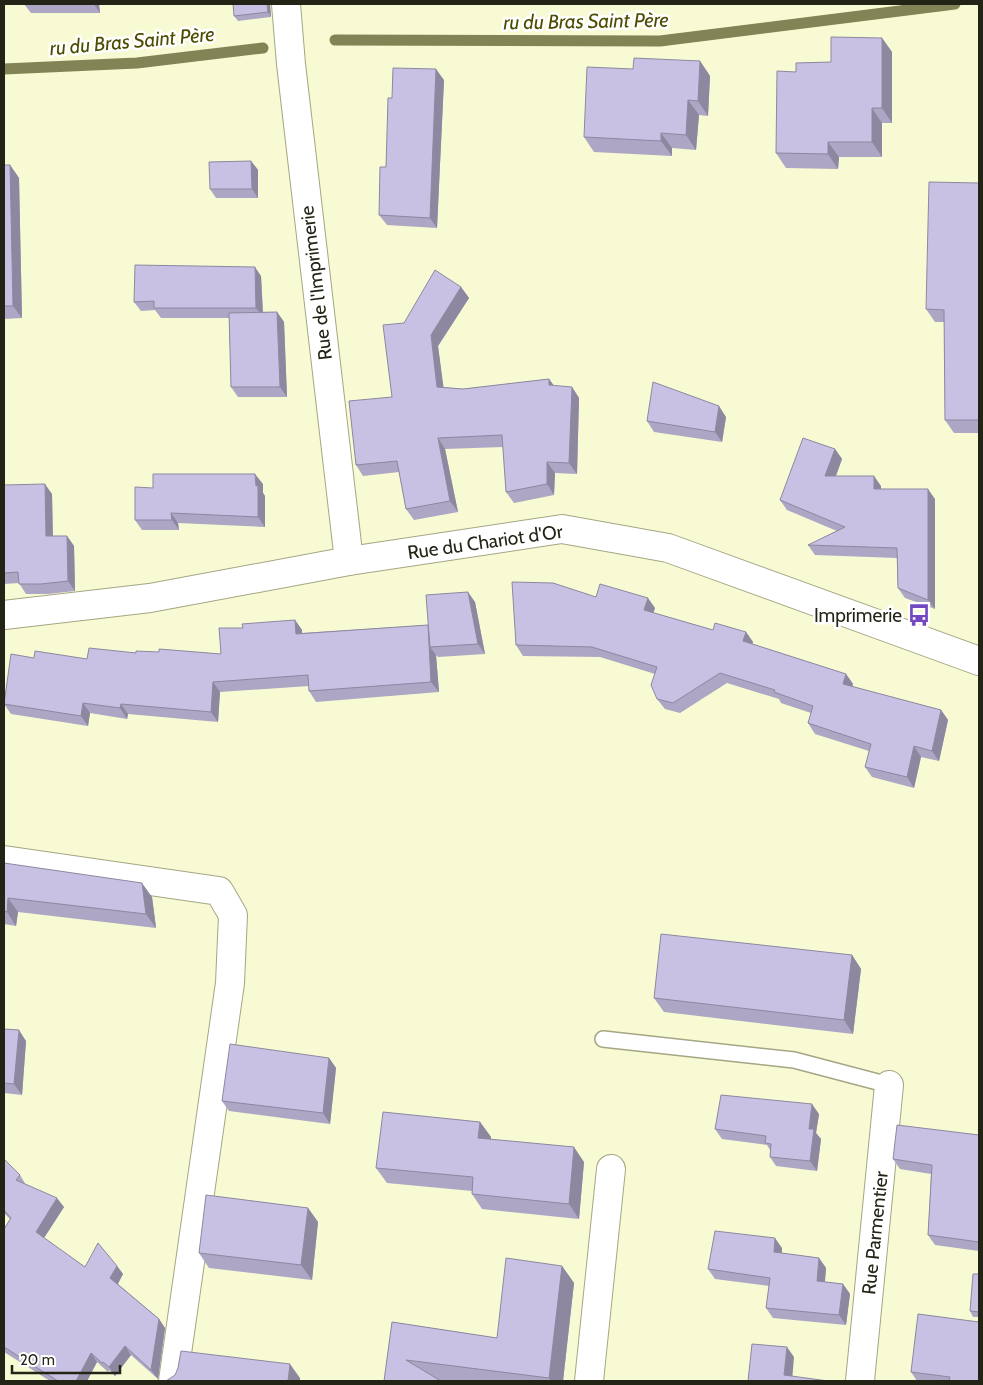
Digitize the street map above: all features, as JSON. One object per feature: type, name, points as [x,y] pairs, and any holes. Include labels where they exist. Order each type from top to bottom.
[{"type":"street","name":"Rue de l'Imprimerie","points":[[286,4],[291,64],[349,562]]},
{"type":"street","name":"Rue du Chariot d'Or","points":[[4,615],[150,598],[349,562],[562,529],[668,548],[979,661]]},
{"type":"street","points":[[4,860],[219,891],[233,915],[230,983],[173,1381]]},
{"type":"street","name":"Rue Parmentier","points":[[860,1381],[889,1085]]},
{"type":"street","points":[[589,1381],[612,1170]]},
{"type":"lane","points":[[603,1039],[794,1060],[889,1085]]},
{"type":"building","points":[[233,4],[267,4],[268,12],[234,16]]},
{"type":"building","points":[[831,37],[882,38],[882,108],[872,108],[872,142],[828,142],[828,154],[776,153],[777,71],[796,72],[796,63],[831,62]]},
{"type":"building","points":[[634,58],[700,61],[698,101],[688,100],[686,135],[661,133],[661,141],[584,137],[587,67],[633,69]]},
{"type":"building","points":[[393,68],[436,69],[430,218],[379,215],[380,167],[386,167],[388,98],[392,98]]},
{"type":"building","points":[[251,161],[252,189],[210,189],[209,162]]},
{"type":"building","points":[[4,165],[10,165],[13,306],[4,306]]},
{"type":"building","points":[[929,182],[979,183],[979,420],[945,420],[944,310],[926,309]]},
{"type":"building","points":[[135,265],[255,267],[256,308],[154,308],[154,301],[134,302]]},
{"type":"building","points":[[435,270],[461,287],[431,335],[437,387],[463,389],[549,379],[549,385],[572,387],[569,463],[547,462],[547,484],[506,492],[502,435],[438,438],[450,501],[406,509],[397,461],[356,465],[349,401],[392,397],[383,325],[404,323]]},
{"type":"building","points":[[277,312],[280,387],[231,387],[229,313]]},
{"type":"building","points":[[653,382],[719,406],[715,432],[647,421]]},
{"type":"building","points":[[803,438],[835,449],[825,476],[874,476],[874,489],[928,489],[928,600],[898,588],[897,548],[808,545],[845,527],[780,500]]},
{"type":"building","points":[[153,474],[255,474],[256,486],[258,485],[258,517],[171,513],[172,520],[135,520],[135,487],[153,488]]},
{"type":"building","points":[[45,484],[46,536],[67,536],[68,581],[19,584],[18,572],[4,573],[4,485]]},
{"type":"building","points":[[512,582],[553,583],[596,597],[600,584],[648,598],[644,610],[713,630],[715,623],[746,632],[743,641],[846,674],[843,684],[941,710],[932,751],[914,746],[907,777],[865,767],[871,744],[808,723],[813,706],[774,692],[775,690],[720,673],[673,703],[657,699],[651,685],[657,667],[592,647],[516,645]]},
{"type":"building","points":[[468,592],[478,644],[430,647],[426,595]]},
{"type":"building","points":[[295,620],[296,634],[428,625],[431,682],[309,691],[308,675],[213,682],[211,712],[121,704],[120,708],[83,703],[81,716],[4,704],[11,654],[34,658],[35,651],[87,659],[89,648],[136,653],[136,651],[159,652],[159,649],[221,654],[219,628],[243,628],[242,624]]},
{"type":"building","points":[[4,863],[142,883],[146,914],[8,898],[7,912],[4,911]]},
{"type":"building","points":[[661,934],[852,955],[844,1020],[654,998]]},
{"type":"building","points":[[4,1029],[19,1030],[14,1084],[4,1083]]},
{"type":"building","points":[[230,1044],[329,1058],[323,1113],[222,1101]]},
{"type":"building","points":[[721,1095],[812,1104],[809,1129],[814,1129],[810,1161],[770,1157],[771,1144],[765,1143],[766,1136],[715,1129]]},
{"type":"building","points":[[383,1112],[480,1122],[478,1138],[574,1147],[569,1204],[472,1194],[473,1177],[376,1168]]},
{"type":"building","points":[[897,1125],[979,1135],[979,1242],[928,1235],[932,1165],[893,1159]]},
{"type":"building","points":[[4,1159],[20,1175],[16,1180],[57,1198],[36,1232],[85,1267],[98,1243],[117,1266],[110,1278],[159,1319],[151,1370],[125,1346],[109,1367],[91,1353],[76,1381],[58,1381],[4,1347],[4,1229],[11,1218],[4,1210]]},
{"type":"building","points":[[206,1195],[308,1208],[301,1265],[199,1253]]},
{"type":"building","points":[[715,1231],[775,1238],[774,1252],[819,1258],[817,1281],[843,1284],[839,1315],[766,1308],[770,1278],[708,1269]]},
{"type":"building","points":[[506,1258],[562,1266],[549,1378],[406,1360],[441,1381],[384,1381],[392,1322],[497,1338]]},
{"type":"building","points":[[973,1274],[979,1274],[979,1312],[970,1311]]},
{"type":"building","points":[[918,1314],[979,1322],[979,1381],[949,1381],[950,1377],[911,1372]]},
{"type":"building","points":[[752,1344],[787,1347],[784,1375],[828,1381],[748,1381]]},
{"type":"building","points":[[181,1351],[290,1364],[288,1381],[166,1381],[175,1375]]},
{"type":"waterway","name":"ru du Bras Saint Père","points":[[335,40],[660,41],[955,4]]},
{"type":"waterway","name":"ru du Bras Saint Père","points":[[4,69],[137,63],[263,48]]},
{"type":"place","name":"Imprimerie","points":[[919,615]]}]
